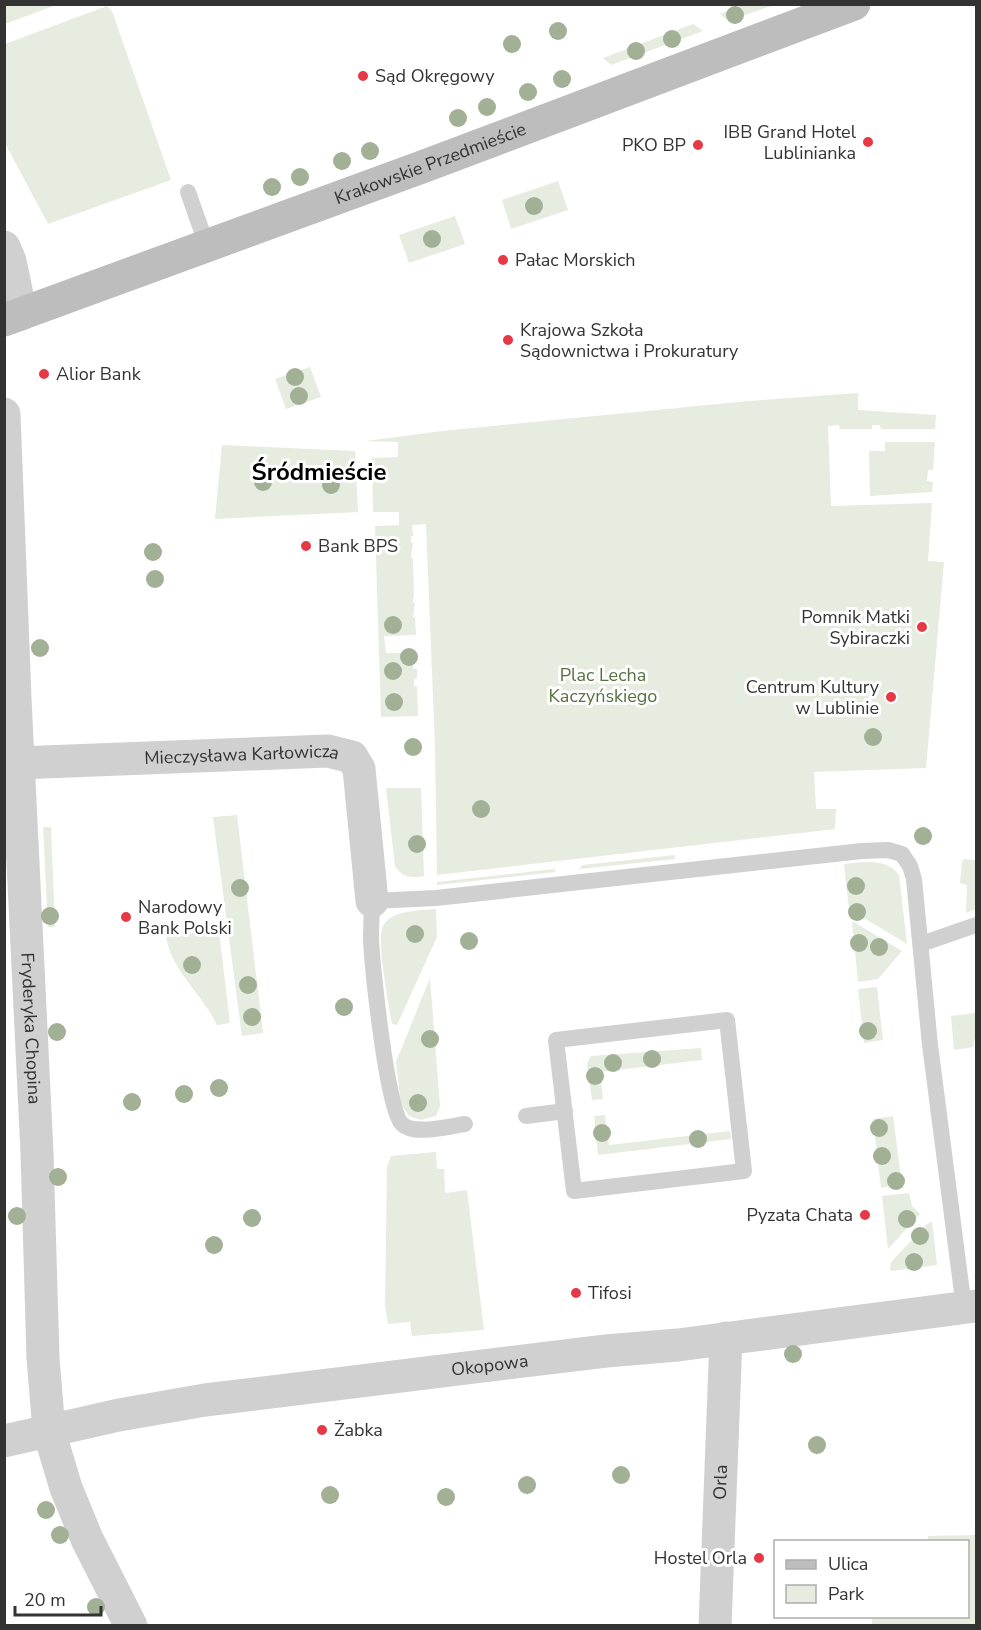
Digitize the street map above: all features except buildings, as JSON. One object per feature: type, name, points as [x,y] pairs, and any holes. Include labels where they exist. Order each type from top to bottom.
[{"type":"street","name":"Krakowskie Przedmieście","points":[[9,319],[854,4]]},
{"type":"street","points":[[4,247],[10,261],[9,319]]},
{"type":"street","name":"Fryderyka Chopina","points":[[4,414],[10,698],[18,763],[19,1088],[37,1153],[43,1358],[49,1431],[66,1488],[87,1539],[131,1626]]},
{"type":"street","name":"Mieczysława Karłowicza","points":[[18,763],[328,751],[352,757],[359,769],[372,901]]},
{"type":"street","name":"Okopowa","points":[[4,1441],[118,1415],[205,1400],[970,1307]]},
{"type":"street","name":"Orla","points":[[715,1626],[726,1338]]},
{"type":"lane","points":[[188,192],[207,246]]},
{"type":"lane","points":[[465,1124],[416,1131],[402,1125],[396,1114],[387,1075],[371,940],[372,901],[436,898],[819,855],[888,850],[902,854],[910,866],[914,879],[930,1045],[970,1307]]},
{"type":"lane","points":[[921,944],[976,925]]},
{"type":"lane","points":[[727,1020],[744,1172],[574,1191],[564,1111],[556,1040],[727,1020]]},
{"type":"lane","points":[[526,1116],[564,1111]]},
{"type":"green space","points":[[5,4],[56,4],[56,5],[5,24]]},
{"type":"green space","points":[[745,4],[774,5],[728,21],[720,14]]},
{"type":"green space","points":[[107,6],[112,11],[171,180],[48,224],[5,143],[5,44]]},
{"type":"green space","points":[[693,24],[703,31],[611,65],[603,58]]},
{"type":"green space","points":[[558,181],[568,210],[511,229],[502,200]]},
{"type":"green space","points":[[455,216],[465,244],[409,263],[399,235]]},
{"type":"green space","points":[[310,367],[321,397],[286,409],[275,379]]},
{"type":"green space","name":"Plac Lecha Kaczyńskiego","points":[[858,393],[858,410],[936,415],[935,429],[881,429],[880,425],[872,425],[872,429],[840,429],[839,425],[828,426],[831,506],[932,503],[928,561],[944,562],[926,768],[814,772],[816,809],[836,809],[835,829],[437,875],[435,746],[426,524],[412,525],[413,536],[411,536],[413,603],[415,603],[413,617],[415,617],[416,635],[384,636],[386,653],[416,653],[417,659],[413,660],[413,669],[417,669],[414,686],[417,687],[418,716],[381,717],[375,526],[399,525],[399,512],[373,512],[372,458],[398,457],[398,442],[366,441],[442,431],[749,401]]},
{"type":"green space","points":[[885,442],[935,442],[933,470],[928,470],[927,481],[933,482],[932,492],[870,496],[869,451],[885,451]]},
{"type":"green space","points":[[222,445],[355,451],[358,512],[215,519]]},
{"type":"green space","points":[[386,788],[421,788],[424,876],[407,876],[395,866]]},
{"type":"green space","points":[[237,815],[263,1033],[242,1036],[213,817]]},
{"type":"green space","points":[[43,827],[51,827],[55,927],[48,927]]},
{"type":"green space","points":[[675,855],[675,859],[579,869],[583,865]]},
{"type":"green space","points":[[964,859],[976,860],[976,909],[966,913],[967,885],[960,883]]},
{"type":"green space","points":[[864,862],[883,864],[892,868],[899,875],[907,944],[849,909],[844,864]]},
{"type":"green space","points":[[555,869],[555,872],[437,885],[437,882]]},
{"type":"green space","points":[[436,909],[437,937],[397,1025],[392,1024],[382,958],[383,926],[393,916]]},
{"type":"green space","points":[[852,921],[902,951],[878,979],[858,982]]},
{"type":"green space","points":[[219,932],[230,1023],[217,1025],[180,970],[169,948],[166,935]]},
{"type":"green space","points":[[430,978],[440,1106],[436,1116],[421,1120],[409,1116],[401,1104],[396,1062]]},
{"type":"green space","points":[[877,987],[883,1040],[864,1043],[858,989]]},
{"type":"green space","points":[[976,1013],[973,1047],[954,1050],[951,1016]]},
{"type":"green space","points":[[701,1048],[702,1060],[600,1072],[603,1099],[592,1100],[587,1063],[591,1056]]},
{"type":"green space","points":[[605,1115],[609,1145],[730,1131],[731,1139],[598,1155],[594,1116]]},
{"type":"green space","points":[[893,1116],[902,1184],[881,1188],[873,1119]]},
{"type":"green space","points":[[436,1152],[437,1169],[444,1169],[445,1193],[467,1190],[484,1330],[412,1336],[410,1322],[388,1324],[385,1305],[387,1167],[391,1156]]},
{"type":"green space","points":[[909,1193],[912,1206],[920,1214],[888,1249],[882,1196]]},
{"type":"green space","points":[[932,1222],[937,1265],[891,1271],[891,1262],[927,1224]]},
{"type":"green space","points":[[976,1535],[976,1625],[872,1625],[872,1618],[969,1618],[969,1540],[928,1540],[928,1536]]},
{"type":"place","name":"Sąd Okręgowy","points":[[363,76]]},
{"type":"place","name":"IBB Grand Hotel Lublinianka","points":[[868,142]]},
{"type":"place","name":"PKO BP","points":[[698,145]]},
{"type":"place","name":"Pałac Morskich","points":[[503,260]]},
{"type":"place","name":"Krajowa Szkoła Sądownictwa i Prokuratury","points":[[508,340]]},
{"type":"place","name":"Alior Bank","points":[[44,374]]},
{"type":"place","name":"Bank BPS","points":[[306,546]]},
{"type":"place","name":"Pomnik Matki Sybiraczki","points":[[922,627]]},
{"type":"place","name":"Centrum Kultury w Lublinie","points":[[891,697]]},
{"type":"place","name":"Narodowy Bank Polski","points":[[126,917]]},
{"type":"place","name":"Pyzata Chata","points":[[865,1215]]},
{"type":"place","name":"Tifosi","points":[[576,1293]]},
{"type":"place","name":"Żabka","points":[[322,1430]]},
{"type":"place","name":"Hostel Orla","points":[[759,1558]]},
{"type":"district","name":"Śródmieście","points":[[319,472]]}]
